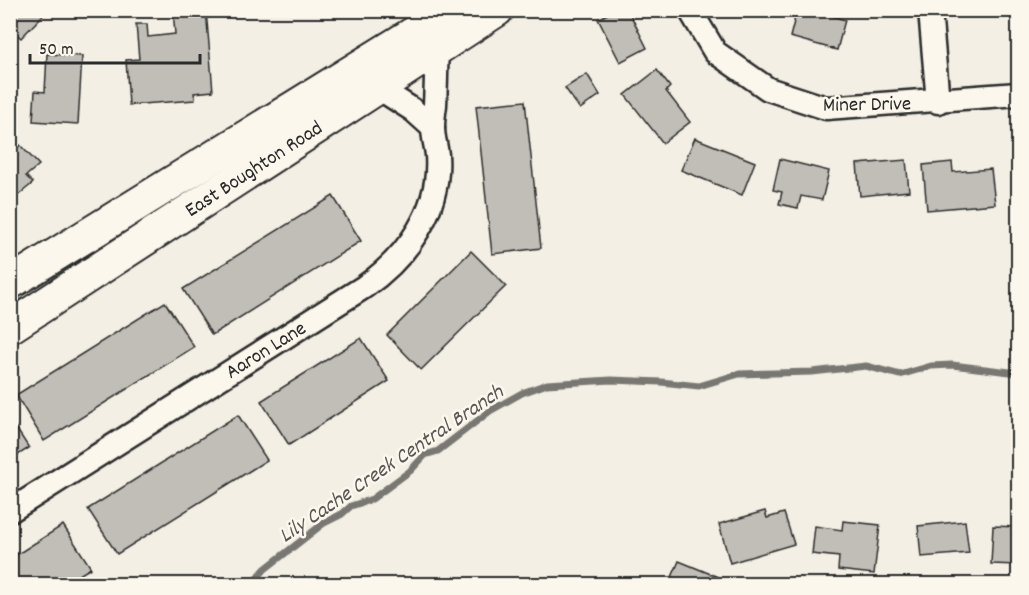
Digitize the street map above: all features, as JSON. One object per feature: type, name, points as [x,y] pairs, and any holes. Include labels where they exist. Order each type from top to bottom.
[{"type":"main road","name":"East Boughton Road","points":[[10,283],[452,10]]},
{"type":"main road","name":"East Boughton Road","points":[[10,327],[497,10]]},
{"type":"street","name":"Miner Drive","points":[[690,10],[715,52],[768,89],[826,108],[938,102],[1018,94]]},
{"type":"street","name":"Miner Drive","points":[[930,10],[938,102]]},
{"type":"street","name":"Aaron Lane","points":[[10,511],[364,286],[402,254],[415,237],[430,205],[434,189],[437,164],[433,128],[437,49]]},
{"type":"street","points":[[377,87],[413,110],[433,128]]},
{"type":"building","points":[[10,10],[40,10],[44,14],[21,38],[10,28]]},
{"type":"building","points":[[173,10],[206,10],[213,91],[194,93],[195,100],[129,105],[126,60],[139,59],[136,24],[147,24],[148,37],[175,34]]},
{"type":"building","points":[[615,10],[628,10],[647,48],[620,62],[598,19]]},
{"type":"building","points":[[797,10],[812,10],[845,20],[837,50],[790,37]]},
{"type":"building","points":[[47,54],[82,56],[78,124],[33,121],[35,91],[45,92]]},
{"type":"building","points":[[657,70],[670,87],[666,91],[690,122],[663,143],[625,95]]},
{"type":"building","points":[[587,74],[600,95],[580,109],[565,88]]},
{"type":"building","points":[[525,101],[541,248],[492,254],[476,106]]},
{"type":"building","points":[[695,138],[755,162],[742,195],[681,170]]},
{"type":"building","points":[[20,145],[39,165],[26,176],[33,183],[10,202],[10,154]]},
{"type":"building","points":[[1018,151],[1018,182],[1015,182],[1012,152]]},
{"type":"building","points":[[780,159],[829,171],[822,200],[801,196],[798,208],[779,204],[782,192],[773,190]]},
{"type":"building","points":[[906,160],[909,191],[860,196],[857,164]]},
{"type":"building","points":[[952,162],[953,172],[991,169],[995,204],[927,210],[923,165]]},
{"type":"building","points":[[333,196],[361,241],[212,335],[183,289]]},
{"type":"building","points":[[471,251],[506,286],[421,370],[387,335]]},
{"type":"building","points":[[165,302],[194,347],[44,441],[16,395]]},
{"type":"building","points":[[361,338],[389,381],[289,445],[261,401]]},
{"type":"building","points":[[238,415],[267,460],[117,554],[88,509]]},
{"type":"building","points":[[10,419],[29,448],[10,460]]},
{"type":"building","points":[[765,511],[767,518],[784,513],[794,544],[730,563],[719,524]]},
{"type":"building","points":[[843,521],[880,525],[874,574],[838,570],[839,557],[812,554],[815,526],[842,530]]},
{"type":"building","points":[[965,521],[969,553],[921,557],[918,526]]},
{"type":"building","points":[[63,525],[91,568],[64,584],[10,584],[10,559]]},
{"type":"building","points":[[993,526],[1018,527],[1018,565],[991,564]]},
{"type":"building","points":[[679,561],[718,577],[715,584],[669,584]]},
{"type":"waterway","name":"Lily Cache Creek Central Branch","points":[[252,584],[265,569],[324,523],[342,514],[351,506],[372,499],[410,471],[425,455],[438,451],[490,411],[522,393],[547,384],[611,380],[699,386],[739,374],[812,372],[866,366],[900,375],[931,366],[952,365],[1018,373]]}]
